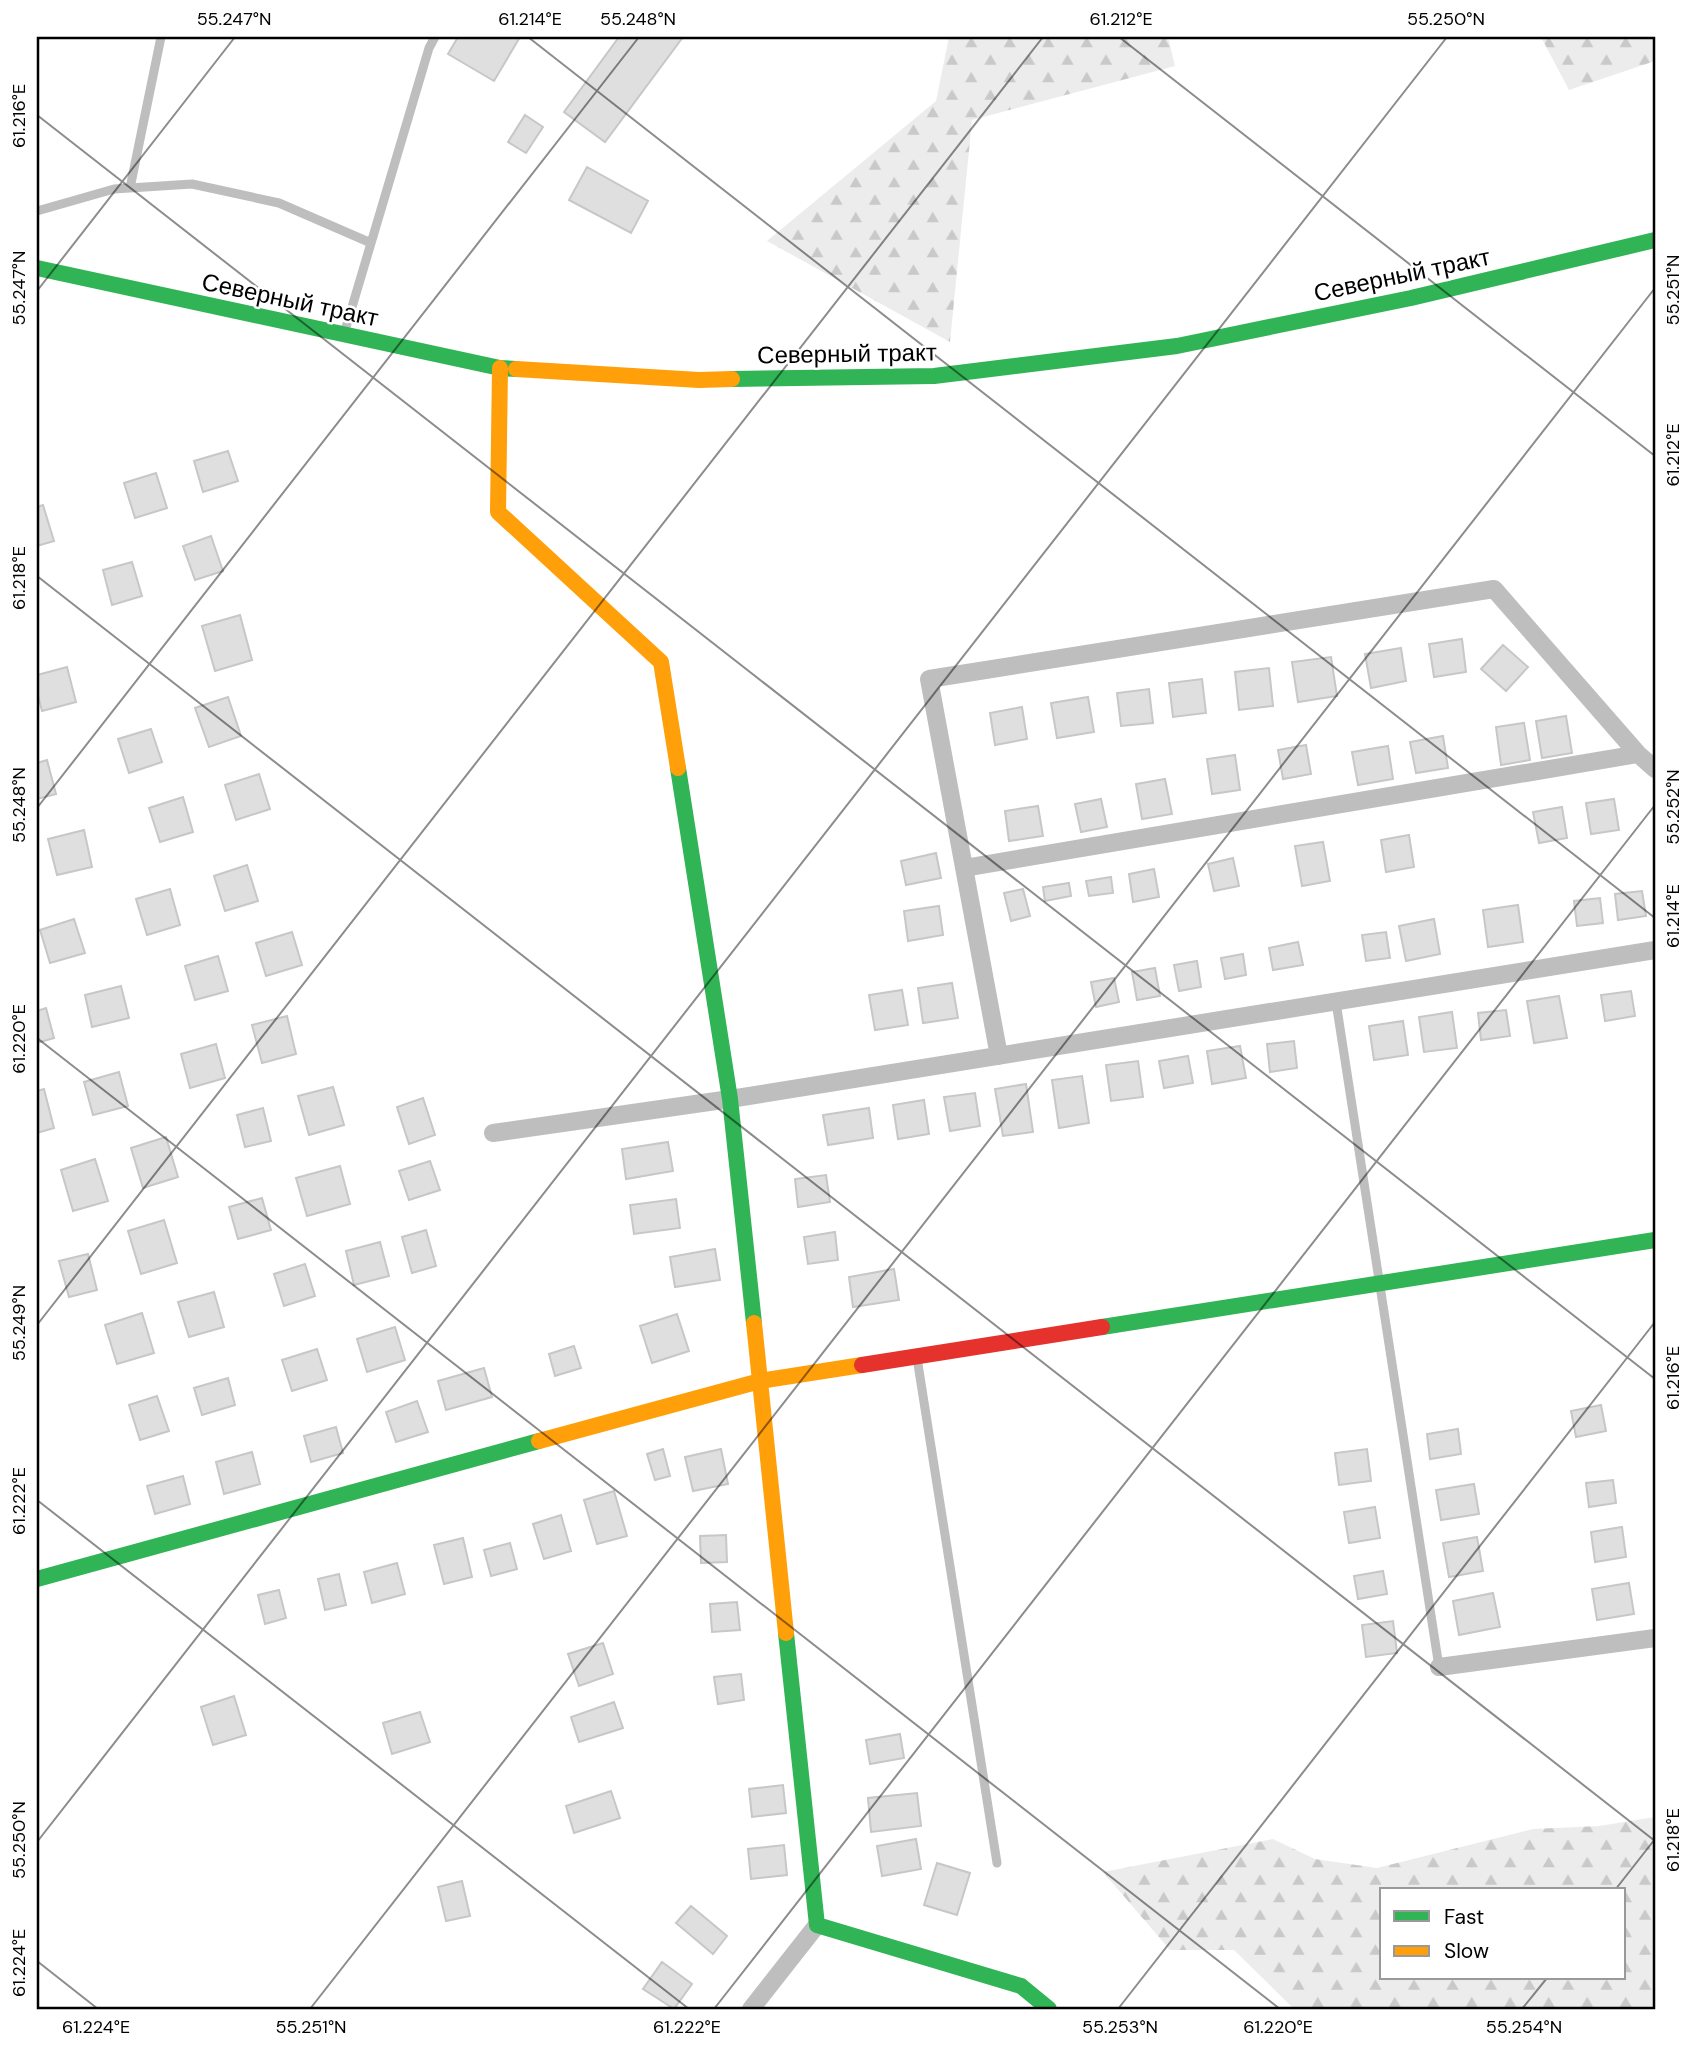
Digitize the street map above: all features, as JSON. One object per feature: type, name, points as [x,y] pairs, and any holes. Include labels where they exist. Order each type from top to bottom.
[{"type":"street","name":"Северный тракт","points":[[37,268],[500,368],[699,380],[933,376],[1177,346],[1411,299],[1655,240]]},
{"type":"street","points":[[500,368],[498,512],[662,662],[730,1099],[817,1925],[751,2009]]},
{"type":"street","points":[[999,1056],[929,679],[1494,589],[1638,754],[1655,769]]},
{"type":"street","points":[[964,868],[1638,754]]},
{"type":"street","points":[[494,1133],[730,1099],[1655,950]]},
{"type":"street","points":[[37,1579],[760,1381],[1655,1240]]},
{"type":"street","points":[[1439,1667],[1655,1638]]},
{"type":"street","points":[[817,1925],[1021,1986],[1049,2009]]},
{"type":"lane","points":[[130,188],[161,37]]},
{"type":"lane","points":[[344,335],[429,48],[435,37]]},
{"type":"lane","points":[[37,211],[114,189],[192,184],[279,203],[371,243]]},
{"type":"lane","points":[[1336,1002],[1439,1667]]},
{"type":"lane","points":[[917,1356],[997,1863]]},
{"type":"green space","points":[[949,37],[1168,37],[1175,66],[972,120],[950,342],[767,241],[936,101]]},
{"type":"green space","points":[[1541,37],[1655,37],[1655,61],[1569,90]]},
{"type":"green space","points":[[1655,1817],[1655,2009],[1294,2009],[1234,1950],[1170,1950],[1103,1872],[1273,1839],[1315,1859],[1377,1868],[1533,1829],[1599,1826]]},
{"type":"building","points":[[458,37],[520,37],[494,81],[448,54]]},
{"type":"building","points":[[619,37],[683,37],[605,142],[564,112]]},
{"type":"building","points":[[525,115],[543,127],[526,153],[508,142]]},
{"type":"building","points":[[587,167],[648,201],[631,233],[569,200]]},
{"type":"building","points":[[228,451],[238,481],[203,492],[194,461]]},
{"type":"building","points":[[156,473],[167,508],[135,518],[124,483]]},
{"type":"building","points":[[43,505],[54,541],[37,546],[37,507]]},
{"type":"building","points":[[211,536],[223,571],[195,580],[183,546]]},
{"type":"building","points":[[132,562],[142,596],[112,605],[103,570]]},
{"type":"building","points":[[240,615],[252,660],[215,671],[202,626]]},
{"type":"building","points":[[1462,639],[1466,672],[1434,677],[1429,644]]},
{"type":"building","points":[[1503,645],[1528,667],[1506,691],[1481,669]]},
{"type":"building","points":[[1401,648],[1406,681],[1371,688],[1365,654]]},
{"type":"building","points":[[1331,657],[1337,696],[1298,702],[1292,662]]},
{"type":"building","points":[[67,667],[76,702],[42,711],[37,692],[37,675]]},
{"type":"building","points":[[1269,668],[1273,706],[1239,710],[1235,672]]},
{"type":"building","points":[[1202,679],[1206,713],[1173,717],[1169,683]]},
{"type":"building","points":[[1149,689],[1153,723],[1121,726],[1117,693]]},
{"type":"building","points":[[228,697],[241,736],[209,747],[195,708]]},
{"type":"building","points":[[1088,697],[1094,732],[1057,738],[1051,703]]},
{"type":"building","points":[[1022,707],[1027,739],[995,745],[990,713]]},
{"type":"building","points":[[1566,716],[1572,753],[1542,758],[1536,721]]},
{"type":"building","points":[[1524,723],[1530,760],[1501,765],[1496,727]]},
{"type":"building","points":[[151,729],[162,762],[129,773],[118,739]]},
{"type":"building","points":[[1443,736],[1448,768],[1416,773],[1410,742]]},
{"type":"building","points":[[1306,745],[1311,774],[1283,779],[1278,750]]},
{"type":"building","points":[[1388,746],[1393,779],[1358,785],[1352,752]]},
{"type":"building","points":[[1235,755],[1240,790],[1212,794],[1207,759]]},
{"type":"building","points":[[47,760],[56,794],[37,799],[37,763]]},
{"type":"building","points":[[259,774],[270,809],[236,820],[225,785]]},
{"type":"building","points":[[1165,779],[1172,814],[1142,819],[1136,784]]},
{"type":"building","points":[[183,797],[193,832],[160,842],[149,808]]},
{"type":"building","points":[[1101,799],[1107,827],[1081,832],[1075,804]]},
{"type":"building","points":[[1614,799],[1619,830],[1591,834],[1586,803]]},
{"type":"building","points":[[1038,806],[1043,836],[1009,841],[1005,811]]},
{"type":"building","points":[[1562,807],[1567,838],[1539,843],[1533,812]]},
{"type":"building","points":[[84,830],[92,867],[57,875],[48,839]]},
{"type":"building","points":[[1409,835],[1414,867],[1386,872],[1381,840]]},
{"type":"building","points":[[1323,842],[1330,881],[1302,886],[1295,846]]},
{"type":"building","points":[[936,853],[941,878],[906,885],[901,861]]},
{"type":"building","points":[[1233,858],[1239,886],[1214,891],[1208,864]]},
{"type":"building","points":[[247,865],[258,901],[225,911],[214,876]]},
{"type":"building","points":[[1154,869],[1159,897],[1133,902],[1129,874]]},
{"type":"building","points":[[1111,877],[1113,893],[1089,896],[1086,881]]},
{"type":"building","points":[[1069,883],[1071,896],[1045,901],[1043,887]]},
{"type":"building","points":[[170,889],[180,925],[147,935],[136,899]]},
{"type":"building","points":[[1023,889],[1030,916],[1011,921],[1004,893]]},
{"type":"building","points":[[1642,891],[1646,916],[1618,920],[1615,894]]},
{"type":"building","points":[[1600,898],[1603,923],[1577,926],[1574,901]]},
{"type":"building","points":[[1518,905],[1523,942],[1488,947],[1483,910]]},
{"type":"building","points":[[939,906],[943,935],[908,941],[904,911]]},
{"type":"building","points":[[74,919],[85,953],[50,963],[40,930]]},
{"type":"building","points":[[1434,919],[1440,954],[1406,961],[1399,926]]},
{"type":"building","points":[[292,932],[302,965],[266,976],[256,943]]},
{"type":"building","points":[[1386,932],[1390,958],[1366,961],[1362,935]]},
{"type":"building","points":[[1298,942],[1303,965],[1273,970],[1269,948]]},
{"type":"building","points":[[1243,954],[1246,975],[1225,979],[1221,958]]},
{"type":"building","points":[[218,956],[228,991],[195,1000],[185,966]]},
{"type":"building","points":[[1197,961],[1201,987],[1179,991],[1174,965]]},
{"type":"building","points":[[1155,968],[1160,996],[1137,1000],[1132,972]]},
{"type":"building","points":[[1114,978],[1119,1002],[1096,1007],[1091,982]]},
{"type":"building","points":[[952,983],[958,1018],[923,1023],[918,988]]},
{"type":"building","points":[[121,986],[129,1018],[92,1027],[85,995]]},
{"type":"building","points":[[902,990],[908,1025],[875,1030],[869,995]]},
{"type":"building","points":[[1631,991],[1635,1016],[1605,1021],[1601,995]]},
{"type":"building","points":[[1559,996],[1567,1038],[1534,1043],[1527,1001]]},
{"type":"building","points":[[46,1008],[54,1038],[37,1043],[37,1011]]},
{"type":"building","points":[[1506,1010],[1510,1036],[1481,1040],[1478,1013]]},
{"type":"building","points":[[1452,1012],[1457,1048],[1424,1052],[1419,1017]]},
{"type":"building","points":[[287,1016],[296,1054],[262,1063],[252,1025]]},
{"type":"building","points":[[1403,1021],[1408,1055],[1374,1060],[1369,1026]]},
{"type":"building","points":[[1294,1041],[1297,1068],[1270,1072],[1267,1044]]},
{"type":"building","points":[[216,1044],[225,1078],[190,1088],[181,1054]]},
{"type":"building","points":[[1240,1046],[1246,1078],[1212,1084],[1207,1051]]},
{"type":"building","points":[[1188,1056],[1193,1083],[1164,1088],[1159,1061]]},
{"type":"building","points":[[1138,1061],[1143,1097],[1111,1101],[1106,1065]]},
{"type":"building","points":[[119,1072],[128,1106],[93,1115],[84,1082]]},
{"type":"building","points":[[1082,1076],[1089,1123],[1059,1128],[1052,1080]]},
{"type":"building","points":[[1026,1084],[1033,1132],[1003,1136],[995,1089]]},
{"type":"building","points":[[333,1087],[344,1125],[309,1135],[298,1096]]},
{"type":"building","points":[[44,1089],[54,1128],[37,1133],[37,1091]]},
{"type":"building","points":[[975,1093],[980,1126],[950,1131],[944,1097]]},
{"type":"building","points":[[423,1098],[435,1135],[409,1144],[397,1107]]},
{"type":"building","points":[[924,1100],[929,1134],[898,1139],[893,1105]]},
{"type":"building","points":[[263,1108],[271,1141],[245,1147],[237,1115]]},
{"type":"building","points":[[869,1108],[873,1138],[828,1145],[823,1115]]},
{"type":"building","points":[[166,1137],[178,1177],[143,1188],[131,1148]]},
{"type":"building","points":[[668,1142],[673,1171],[626,1179],[622,1149]]},
{"type":"building","points":[[95,1159],[108,1201],[73,1211],[61,1170]]},
{"type":"building","points":[[430,1161],[440,1190],[409,1200],[399,1171]]},
{"type":"building","points":[[340,1166],[350,1204],[307,1216],[296,1178]]},
{"type":"building","points":[[826,1175],[830,1202],[798,1207],[795,1179]]},
{"type":"building","points":[[262,1198],[271,1230],[238,1239],[229,1207]]},
{"type":"building","points":[[676,1199],[680,1228],[634,1234],[630,1205]]},
{"type":"building","points":[[164,1220],[177,1263],[141,1274],[128,1231]]},
{"type":"building","points":[[426,1230],[436,1266],[412,1273],[402,1237]]},
{"type":"building","points":[[835,1232],[838,1260],[808,1264],[804,1237]]},
{"type":"building","points":[[380,1242],[389,1276],[354,1285],[346,1251]]},
{"type":"building","points":[[715,1249],[720,1280],[675,1287],[670,1257]]},
{"type":"building","points":[[88,1254],[97,1290],[69,1297],[59,1261]]},
{"type":"building","points":[[305,1264],[315,1296],[284,1306],[274,1274]]},
{"type":"building","points":[[894,1269],[899,1300],[853,1307],[849,1277]]},
{"type":"building","points":[[214,1292],[224,1327],[189,1337],[178,1302]]},
{"type":"building","points":[[142,1313],[154,1353],[117,1364],[105,1325]]},
{"type":"building","points":[[677,1314],[689,1351],[652,1363],[640,1326]]},
{"type":"building","points":[[395,1327],[405,1360],[367,1372],[357,1339]]},
{"type":"building","points":[[574,1346],[581,1368],[555,1376],[549,1354]]},
{"type":"building","points":[[317,1349],[327,1380],[292,1391],[282,1360]]},
{"type":"building","points":[[484,1368],[492,1397],[446,1410],[438,1381]]},
{"type":"building","points":[[228,1378],[235,1405],[202,1415],[194,1388]]},
{"type":"building","points":[[157,1396],[169,1431],[140,1440],[129,1405]]},
{"type":"building","points":[[417,1401],[428,1432],[396,1442],[386,1412]]},
{"type":"building","points":[[1601,1405],[1606,1431],[1576,1437],[1571,1411]]},
{"type":"building","points":[[336,1427],[343,1453],[311,1462],[304,1436]]},
{"type":"building","points":[[1458,1429],[1461,1454],[1430,1459],[1427,1434]]},
{"type":"building","points":[[663,1449],[670,1476],[655,1480],[647,1454]]},
{"type":"building","points":[[721,1449],[728,1484],[693,1491],[685,1457]]},
{"type":"building","points":[[1367,1449],[1371,1481],[1339,1485],[1335,1453]]},
{"type":"building","points":[[252,1452],[260,1484],[224,1494],[216,1462]]},
{"type":"building","points":[[183,1476],[190,1504],[155,1514],[147,1486]]},
{"type":"building","points":[[1613,1480],[1616,1503],[1589,1507],[1586,1483]]},
{"type":"building","points":[[1474,1484],[1479,1514],[1441,1520],[1436,1490]]},
{"type":"building","points":[[614,1491],[627,1536],[597,1544],[584,1500]]},
{"type":"building","points":[[1375,1507],[1380,1538],[1349,1543],[1344,1512]]},
{"type":"building","points":[[561,1515],[571,1551],[544,1559],[533,1524]]},
{"type":"building","points":[[1622,1527],[1626,1557],[1595,1562],[1591,1532]]},
{"type":"building","points":[[726,1535],[727,1562],[701,1563],[700,1536]]},
{"type":"building","points":[[1477,1537],[1483,1571],[1449,1577],[1443,1543]]},
{"type":"building","points":[[463,1538],[472,1577],[444,1584],[434,1545]]},
{"type":"building","points":[[510,1543],[517,1569],[491,1576],[484,1550]]},
{"type":"building","points":[[397,1563],[405,1594],[372,1603],[364,1572]]},
{"type":"building","points":[[1383,1571],[1387,1594],[1358,1599],[1354,1576]]},
{"type":"building","points":[[339,1574],[346,1605],[325,1610],[318,1579]]},
{"type":"building","points":[[1629,1583],[1634,1614],[1597,1620],[1592,1589]]},
{"type":"building","points":[[279,1590],[286,1618],[265,1624],[258,1595]]},
{"type":"building","points":[[1493,1593],[1500,1627],[1459,1635],[1453,1601]]},
{"type":"building","points":[[737,1602],[740,1630],[712,1632],[710,1604]]},
{"type":"building","points":[[1393,1621],[1397,1653],[1366,1657],[1362,1625]]},
{"type":"building","points":[[603,1643],[613,1674],[579,1686],[568,1654]]},
{"type":"building","points":[[741,1674],[744,1700],[718,1704],[714,1677]]},
{"type":"building","points":[[234,1696],[246,1735],[213,1745],[201,1707]]},
{"type":"building","points":[[614,1702],[623,1728],[579,1742],[571,1717]]},
{"type":"building","points":[[420,1712],[430,1742],[392,1754],[383,1723]]},
{"type":"building","points":[[900,1734],[904,1758],[870,1764],[866,1740]]},
{"type":"building","points":[[783,1785],[786,1813],[752,1817],[749,1789]]},
{"type":"building","points":[[611,1791],[620,1818],[574,1833],[566,1806]]},
{"type":"building","points":[[917,1793],[921,1826],[871,1832],[868,1798]]},
{"type":"building","points":[[916,1839],[921,1869],[882,1876],[877,1846]]},
{"type":"building","points":[[784,1845],[787,1875],[751,1879],[748,1849]]},
{"type":"building","points":[[937,1863],[970,1873],[957,1915],[924,1905]]},
{"type":"building","points":[[462,1881],[470,1916],[446,1921],[438,1887]]},
{"type":"building","points":[[691,1906],[727,1936],[713,1954],[676,1923]]},
{"type":"building","points":[[662,1962],[692,1984],[674,2009],[643,1989]]},
{"type":"traffic: fast","points":[[732,379],[934,376],[1177,346],[1411,298],[1655,240]]},
{"type":"traffic: fast","points":[[37,268],[500,368],[516,369]]},
{"type":"traffic: fast","points":[[678,768],[730,1099],[754,1323]]},
{"type":"traffic: fast","points":[[1102,1327],[1655,1240]]},
{"type":"traffic: fast","points":[[37,1579],[539,1441]]},
{"type":"traffic: fast","points":[[786,1633],[817,1925],[1021,1986],[1049,2009]]},
{"type":"traffic: slow","points":[[500,368],[498,512],[661,662],[678,768]]},
{"type":"traffic: slow","points":[[516,369],[699,380],[732,379]]},
{"type":"traffic: slow","points":[[754,1323],[786,1633]]},
{"type":"traffic: slow","points":[[539,1441],[760,1381],[862,1365]]},
{"type":"traffic: jam","points":[[862,1365],[1102,1327]]}]
